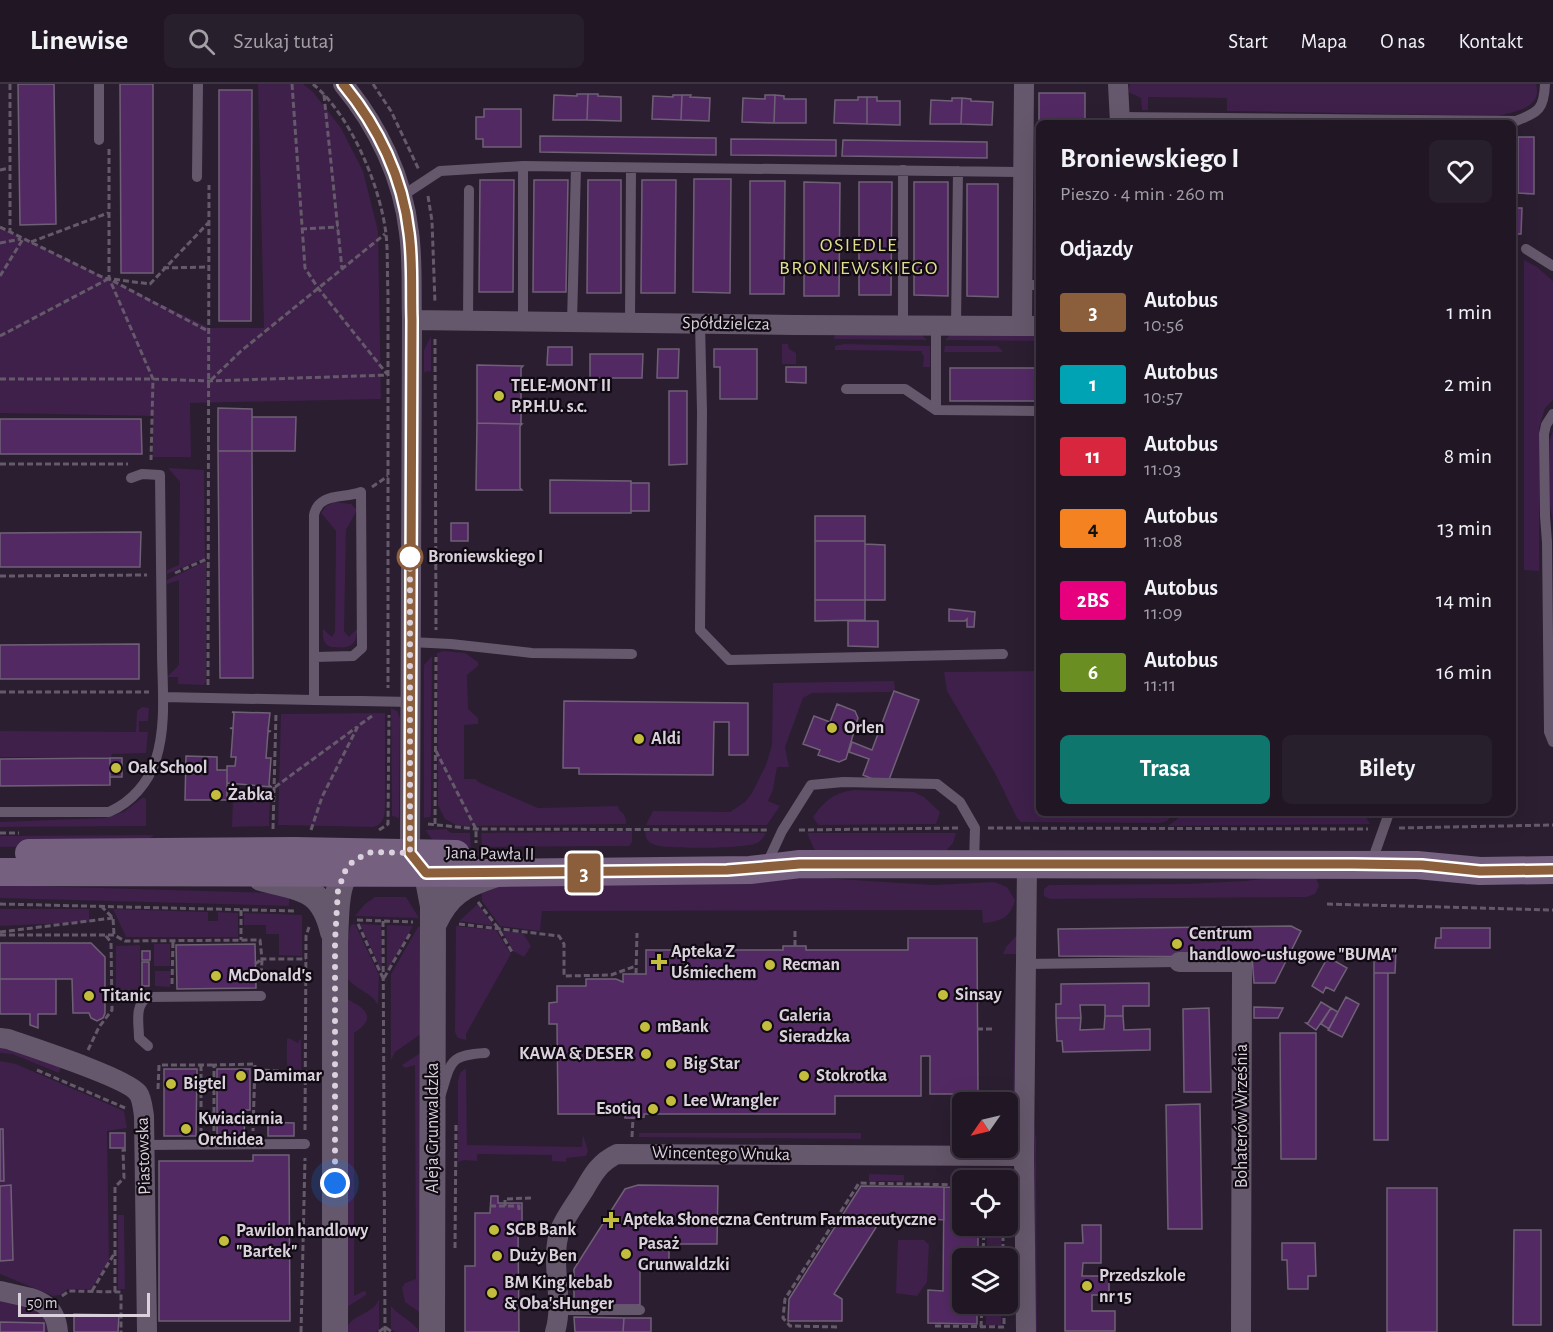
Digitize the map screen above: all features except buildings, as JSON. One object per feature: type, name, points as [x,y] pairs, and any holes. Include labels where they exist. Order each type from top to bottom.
[{"type":"main road","name":"Jana Pawła II","points":[[0,853],[372,852],[418,863],[497,873],[750,870],[800,864],[974,864],[1027,876],[1371,864],[1422,865],[1480,871],[1553,870]]},
{"type":"main road","name":"Jana Pawła II","points":[[0,872],[344,874],[418,863],[652,855],[770,859],[800,864]]},
{"type":"main road","name":"Jana Pawła II","points":[[1422,865],[1477,859],[1553,856]]},
{"type":"street","points":[[343,84],[376,133],[390,159],[402,196],[409,233],[412,320],[410,702],[418,863]]},
{"type":"street","points":[[1024,84],[1022,172],[1031,325]]},
{"type":"street","points":[[1118,84],[1120,120]]},
{"type":"street","name":"Spółdzielcza","points":[[412,320],[903,326],[1031,325]]},
{"type":"street","points":[[335,1332],[335,941],[338,890],[350,864],[372,852]]},
{"type":"street","name":"Aleja Grunwaldzka","points":[[418,863],[443,923],[433,1120],[432,1332]]},
{"type":"street","points":[[244,873],[304,889],[315,895],[330,919],[335,941]]},
{"type":"street","points":[[443,923],[447,900],[459,889],[497,873]]},
{"type":"street","points":[[1026,1332],[1024,1156],[1027,876]]},
{"type":"street","name":"Bohaterów Września","points":[[1179,962],[1242,962],[1241,1332]]},
{"type":"street","name":"Piastowska","points":[[0,1038],[77,1063],[126,1084],[138,1093],[144,1116],[137,1147],[147,1332]]},
{"type":"street","name":"Wincentego Wnuka","points":[[555,1332],[558,1310],[558,1247],[561,1230],[597,1168],[617,1154],[1024,1156]]},
{"type":"street","points":[[0,1291],[44,1303],[57,1318],[58,1332]]},
{"type":"lane","points":[[99,84],[104,141]]},
{"type":"lane","points":[[198,84],[203,177]]},
{"type":"lane","points":[[1516,121],[1541,108],[1545,84]]},
{"type":"lane","points":[[523,166],[523,321]]},
{"type":"lane","points":[[402,196],[440,171],[523,166],[1022,172]]},
{"type":"lane","points":[[572,322],[576,167]]},
{"type":"lane","points":[[630,322],[631,168]]},
{"type":"lane","points":[[903,170],[903,326]]},
{"type":"lane","points":[[956,325],[958,171]]},
{"type":"lane","points":[[468,321],[469,190]]},
{"type":"lane","points":[[1526,249],[1553,266]]},
{"type":"lane","points":[[700,323],[702,412],[700,630],[729,660],[1003,654]]},
{"type":"lane","points":[[936,325],[936,410]]},
{"type":"lane","points":[[846,389],[905,389],[936,410],[1036,411]]},
{"type":"lane","points":[[1553,414],[1546,425],[1544,434],[1549,732],[1553,742]]},
{"type":"lane","points":[[0,812],[109,812],[122,806],[144,783],[157,758],[163,697],[156,578],[160,474],[151,469],[131,478]]},
{"type":"lane","points":[[314,700],[315,508],[319,502],[327,498],[362,492],[362,648],[353,656],[315,657]]},
{"type":"lane","points":[[410,642],[532,653],[632,654]]},
{"type":"lane","points":[[163,697],[410,702]]},
{"type":"lane","points":[[770,859],[782,831],[811,785],[843,782],[937,784],[960,802],[975,828],[974,864]]},
{"type":"lane","points":[[1371,864],[1388,816]]},
{"type":"lane","points":[[1025,964],[1179,962]]},
{"type":"lane","points":[[148,1046],[139,1038],[140,1005],[148,998],[261,996]]},
{"type":"lane","points":[[433,1120],[453,1063],[464,1054],[485,1053]]},
{"type":"lane","points":[[137,1147],[305,1144]]},
{"type":"lane","points":[[558,1310],[640,1310]]},
{"type":"path","points":[[10,84],[10,232]]},
{"type":"path","points":[[0,378],[209,381],[388,375],[318,288],[305,268],[292,84]]},
{"type":"path","points":[[324,93],[342,269]]},
{"type":"path","points":[[0,464],[151,469],[153,379],[109,278],[104,141]]},
{"type":"path","points":[[0,170],[10,168]]},
{"type":"path","points":[[203,177],[209,222],[208,687]]},
{"type":"path","points":[[30,242],[108,213]]},
{"type":"path","points":[[0,227],[104,278],[150,284],[209,222]]},
{"type":"path","points":[[301,229],[338,226]]},
{"type":"path","points":[[209,381],[242,351],[386,233]]},
{"type":"path","points":[[0,243],[23,239]]},
{"type":"path","points":[[0,276],[23,239]]},
{"type":"path","points":[[163,268],[208,267]]},
{"type":"path","points":[[109,278],[209,331]]},
{"type":"path","points":[[0,336],[109,278]]},
{"type":"path","points":[[435,338],[435,824],[476,830],[782,831],[975,828],[1382,829],[1553,825]]},
{"type":"path","points":[[362,492],[388,476]]},
{"type":"path","points":[[0,576],[156,578],[209,558]]},
{"type":"path","points":[[151,684],[151,702]]},
{"type":"path","points":[[378,688],[388,688]]},
{"type":"path","points":[[0,692],[151,692]]},
{"type":"path","points":[[273,831],[276,710]]},
{"type":"path","points":[[274,788],[377,712],[366,712]]},
{"type":"path","points":[[310,831],[322,797],[358,726]]},
{"type":"path","points":[[435,749],[476,830],[476,847]]},
{"type":"path","points":[[477,901],[498,928],[512,952]]},
{"type":"path","points":[[0,904],[304,912]]},
{"type":"path","points":[[1327,904],[1553,910]]},
{"type":"path","points":[[101,906],[113,918],[114,935]]},
{"type":"path","points":[[241,910],[241,940]]},
{"type":"path","points":[[0,934],[113,918]]},
{"type":"path","points":[[301,1332],[306,936],[313,919]]},
{"type":"path","points":[[354,920],[417,922],[384,980],[354,920]]},
{"type":"path","points":[[383,921],[386,1330]]},
{"type":"path","points":[[443,923],[559,936],[564,944],[564,976],[611,975],[636,966]]},
{"type":"path","points":[[795,931],[795,946]]},
{"type":"path","points":[[636,974],[637,933]]},
{"type":"path","points":[[0,934],[114,935],[125,941],[260,940],[261,996]]},
{"type":"path","points":[[77,1063],[92,1045],[99,1027],[112,1010],[111,942],[105,935]]},
{"type":"path","points":[[172,997],[174,941]]},
{"type":"path","points":[[255,964],[261,958],[306,959]]},
{"type":"path","points":[[977,1029],[992,1029]]},
{"type":"path","points":[[157,1100],[159,1065],[255,1064],[253,1144]]},
{"type":"path","points":[[201,1065],[201,1145]]},
{"type":"path","points":[[214,1065],[214,1144]]},
{"type":"path","points":[[255,1070],[282,1071]]},
{"type":"path","points":[[55,1078],[126,1109],[128,1115]]},
{"type":"path","points":[[115,1292],[115,1187],[123,1178],[123,1150],[137,1147]]},
{"type":"path","points":[[837,1327],[790,1326],[783,1318],[785,1299],[859,1183],[952,1185]]},
{"type":"path","points":[[505,1206],[505,1199],[531,1198]]},
{"type":"path","points":[[490,1206],[519,1206],[519,1210]]},
{"type":"path","points":[[92,1292],[115,1253]]},
{"type":"path","points":[[57,1300],[69,1291],[121,1292],[121,1332]]},
{"type":"path","points":[[981,1327],[982,1314]]},
{"type":"path","points":[[935,1326],[1004,1327],[1004,1314]]},
{"type":"path","points":[[379,1332],[386,1330],[392,1332]]},
{"type":"shaded area","points":[[258,84],[303,84],[313,92],[341,128],[363,171],[378,231],[381,399],[190,403],[191,457],[153,457],[153,416],[0,413],[0,227],[210,328],[264,328]]},
{"type":"shaded area","points":[[1130,84],[1536,84],[1537,92],[1535,99],[1526,108],[1497,116],[1227,111],[1227,98],[1148,97],[1148,110],[1142,110],[1141,98],[1128,92]]},
{"type":"shaded area","points":[[1524,260],[1537,267],[1553,281],[1553,400],[1545,408],[1539,428],[1539,571],[1524,570]]},
{"type":"shaded area","points":[[835,333],[921,334],[927,340],[834,339]]},
{"type":"shaded area","points":[[951,334],[1036,334],[1036,341],[945,340]]},
{"type":"shaded area","points":[[431,336],[431,371],[424,372],[424,350]]},
{"type":"shaded area","points":[[782,344],[788,344],[789,349],[796,353],[796,364],[782,364]]},
{"type":"shaded area","points":[[845,344],[930,346],[930,367],[923,367],[924,357],[921,351],[835,350],[835,346]]},
{"type":"shaded area","points":[[945,346],[997,346],[1002,352],[944,352]]},
{"type":"shaded area","points":[[1553,431],[1553,522],[1550,506],[1550,440]]},
{"type":"shaded area","points":[[168,468],[204,470],[205,558],[167,574],[167,570],[179,565],[180,482]]},
{"type":"shaded area","points":[[335,502],[351,504],[357,510],[346,530],[344,631],[349,637],[357,629],[357,634],[352,645],[345,647],[329,646],[323,637],[323,629],[332,637],[335,632],[336,531],[321,513],[326,506]]},
{"type":"shaded area","points":[[206,561],[206,682],[204,685],[178,684],[178,677],[167,677],[179,665],[179,580],[167,584],[167,580]]},
{"type":"shaded area","points":[[443,651],[465,653],[478,662],[478,666],[467,675],[468,709],[478,718],[478,724],[464,725],[464,779],[476,779],[478,782],[538,808],[618,806],[625,816],[626,824],[458,826],[445,819],[438,805],[437,653]]},
{"type":"shaded area","points":[[432,656],[431,812],[430,817],[424,818],[424,665]]},
{"type":"shaded area","points":[[1036,671],[1036,816],[1171,816],[1161,823],[1021,822],[947,691],[944,672]]},
{"type":"shaded area","points":[[894,681],[895,689],[890,692],[812,693],[803,698],[785,747],[789,767],[777,767],[773,790],[768,801],[780,806],[767,825],[646,825],[653,811],[730,812],[745,802],[766,765],[772,745],[773,683]]},
{"type":"shaded area","points":[[142,707],[149,708],[148,721],[139,721],[139,732],[148,732],[146,753],[112,754],[111,757],[0,757],[0,731],[136,732],[137,711]]},
{"type":"shaded area","points":[[391,708],[397,711],[400,718],[399,818],[392,816]]},
{"type":"shaded area","points":[[385,713],[385,809],[380,824],[373,827],[278,825],[281,714]]},
{"type":"shaded area","points":[[855,790],[914,792],[924,797],[940,812],[936,824],[818,825],[813,817],[826,802],[836,795]]},
{"type":"shaded area","points":[[270,796],[269,826],[232,827],[233,797]]},
{"type":"shaded area","points":[[143,797],[146,799],[146,826],[0,827],[0,822],[105,818],[124,812]]},
{"type":"shaded area","points":[[1181,816],[1363,816],[1370,824],[1168,826]]},
{"type":"shaded area","points":[[446,829],[451,833],[470,833],[471,847],[444,846],[434,841],[426,830]]},
{"type":"shaded area","points":[[632,831],[632,842],[629,846],[482,847],[481,833]]},
{"type":"shaded area","points":[[645,831],[766,833],[760,841],[750,845],[690,848],[653,844],[647,840]]},
{"type":"shaded area","points":[[807,833],[956,833],[953,843],[946,851],[821,853],[814,849]]},
{"type":"shaded area","points":[[154,835],[144,844],[0,847],[0,836]]},
{"type":"shaded area","points":[[1310,873],[1316,878],[1319,886],[1315,894],[1307,897],[1050,899],[1044,896],[1044,889],[1049,885],[1185,884],[1245,881]]},
{"type":"shaded area","points":[[695,876],[822,878],[933,885],[994,882],[1007,887],[1015,900],[1011,911],[1003,918],[983,923],[982,910],[542,911],[540,931],[500,926],[482,901],[482,887]]},
{"type":"shaded area","points":[[0,885],[277,893],[289,894],[289,906],[0,898]]},
{"type":"shaded area","points":[[375,897],[406,897],[419,918],[355,916],[365,904]]},
{"type":"shaded area","points":[[478,904],[494,926],[459,921]]},
{"type":"shaded area","points":[[0,909],[89,909],[89,922],[0,926]]},
{"type":"shaded area","points":[[113,909],[208,912],[208,921],[218,921],[218,912],[238,913],[238,937],[126,937]]},
{"type":"shaded area","points":[[244,913],[302,915],[302,956],[279,955],[279,934],[266,934],[266,925],[244,925]]},
{"type":"shaded area","points":[[355,924],[379,975],[378,1005],[372,997],[353,984],[345,975],[348,938],[351,925]]},
{"type":"shaded area","points":[[360,924],[381,925],[382,972]]},
{"type":"shaded area","points":[[387,925],[413,926],[387,972]]},
{"type":"shaded area","points":[[456,926],[496,930],[511,954],[466,1034],[466,1040],[458,1038],[455,1032]]},
{"type":"shaded area","points":[[418,927],[422,927],[421,1034],[395,1052],[391,1060],[391,974]]},
{"type":"shaded area","points":[[502,931],[523,933],[531,946],[524,957],[513,951]]},
{"type":"shaded area","points":[[1018,934],[1017,1092],[1013,1092],[1016,954],[1003,954]]},
{"type":"shaded area","points":[[154,944],[170,944],[170,966],[154,966]]},
{"type":"shaded area","points":[[140,945],[140,991],[129,990],[116,995],[116,946]]},
{"type":"shaded area","points":[[155,971],[170,971],[170,987],[155,986]]},
{"type":"shaded area","points":[[347,999],[360,1006],[367,1014],[367,1018],[361,1028],[354,1033],[354,1296],[364,1291],[366,1295],[347,1307]]},
{"type":"shaded area","points":[[301,1038],[301,1082],[291,1075],[287,1065],[287,1039],[298,1043]]},
{"type":"shaded area","points":[[0,1044],[61,1066],[59,1073],[12,1054],[0,1053]]},
{"type":"shaded area","points":[[422,1052],[422,1314],[405,1302],[402,1288],[405,1283],[416,1279],[415,1065],[405,1068],[402,1065]]},
{"type":"shaded area","points":[[0,1061],[16,1064],[124,1111],[127,1128],[107,1131],[109,1261],[91,1289],[68,1289],[60,1295],[53,1296],[0,1274],[0,1261],[13,1260],[10,1185],[0,1186],[0,1181],[4,1181],[3,1129],[0,1129]]},
{"type":"shaded area","points":[[466,1068],[467,1145],[582,1147],[583,1135],[588,1151],[586,1156],[566,1158],[566,1162],[552,1161],[552,1155],[477,1154],[477,1161],[458,1162],[458,1081],[460,1073]]},
{"type":"shaded area","points":[[1034,1125],[1036,1140],[1037,1332],[1035,1332]]},
{"type":"shaded area","points":[[639,1133],[861,1133],[861,1139],[639,1137]]},
{"type":"shaded area","points":[[869,1174],[904,1175],[904,1181],[869,1181]]},
{"type":"shaded area","points":[[118,1215],[124,1215],[125,1289],[118,1289]]},
{"type":"shaded area","points":[[987,1236],[1001,1236],[1001,1248],[987,1248]]},
{"type":"shaded area","points":[[898,1240],[924,1240],[929,1245],[927,1282],[917,1296],[896,1293]]},
{"type":"shaded area","points":[[0,1297],[41,1308],[48,1332],[44,1332],[44,1323],[0,1322]]},
{"type":"shaded area","points":[[379,1299],[379,1330],[345,1332],[351,1322],[372,1308]]},
{"type":"shaded area","points":[[391,1306],[420,1332],[395,1332],[391,1329]]},
{"type":"shaded area","points":[[986,1314],[1001,1314],[1001,1325],[986,1325]]},
{"type":"bus line","name":"3","points":[[343,84],[367,117],[390,159],[402,196],[409,233],[412,320],[410,853],[426,873],[750,870],[800,864],[1353,864],[1422,865],[1480,871],[1553,870]]},
{"type":"place","name":"TELE-MONT II P.P.H.U. s.c.","points":[[499,396]]},
{"type":"place","name":"Broniewskiego I","points":[[410,557]]},
{"type":"place","name":"Orlen","points":[[832,728]]},
{"type":"place","name":"Aldi","points":[[639,739]]},
{"type":"place","name":"Oak School","points":[[116,768]]},
{"type":"place","name":"Żabka","points":[[216,795]]},
{"type":"place","name":"Centrum handlowo-usługowe \"BUMA\"","points":[[1177,944]]},
{"type":"place","name":"Apteka Z Uśmiechem","points":[[659,962]]},
{"type":"place","name":"Recman","points":[[770,965]]},
{"type":"place","name":"McDonald's","points":[[216,976]]},
{"type":"place","name":"Sinsay","points":[[943,995]]},
{"type":"place","name":"Titanic","points":[[89,996]]},
{"type":"place","name":"Galeria Sieradzka","points":[[767,1026]]},
{"type":"place","name":"mBank","points":[[645,1027]]},
{"type":"place","name":"KAWA & DESER","points":[[646,1054]]},
{"type":"place","name":"Big Star","points":[[671,1064]]},
{"type":"place","name":"Damimar","points":[[241,1076]]},
{"type":"place","name":"Stokrotka","points":[[804,1076]]},
{"type":"place","name":"Bigtel","points":[[171,1084]]},
{"type":"place","name":"Lee Wrangler","points":[[671,1101]]},
{"type":"place","name":"Esotiq","points":[[653,1109]]},
{"type":"place","name":"Kwiaciarnia Orchidea","points":[[186,1129]]},
{"type":"place","name":"Apteka Słoneczna Centrum Farmaceutyczne","points":[[611,1220]]},
{"type":"place","name":"SGB Bank","points":[[494,1230]]},
{"type":"place","name":"Pawilon handlowy \"Bartek\"","points":[[224,1241]]},
{"type":"place","name":"Pasaż Grunwaldzki","points":[[626,1254]]},
{"type":"place","name":"Duży Ben","points":[[497,1256]]},
{"type":"place","name":"Przedszkole nr 15","points":[[1087,1286]]},
{"type":"place","name":"BM King kebab & Oba'sHunger","points":[[492,1293]]},
{"type":"district","name":"OSIEDLE BRONIEWSKIEGO","points":[[859,256]]},
{"type":"route","points":[[335,1183],[335,941],[338,890],[346,869],[365,854],[372,852],[410,853],[410,557]]}]
